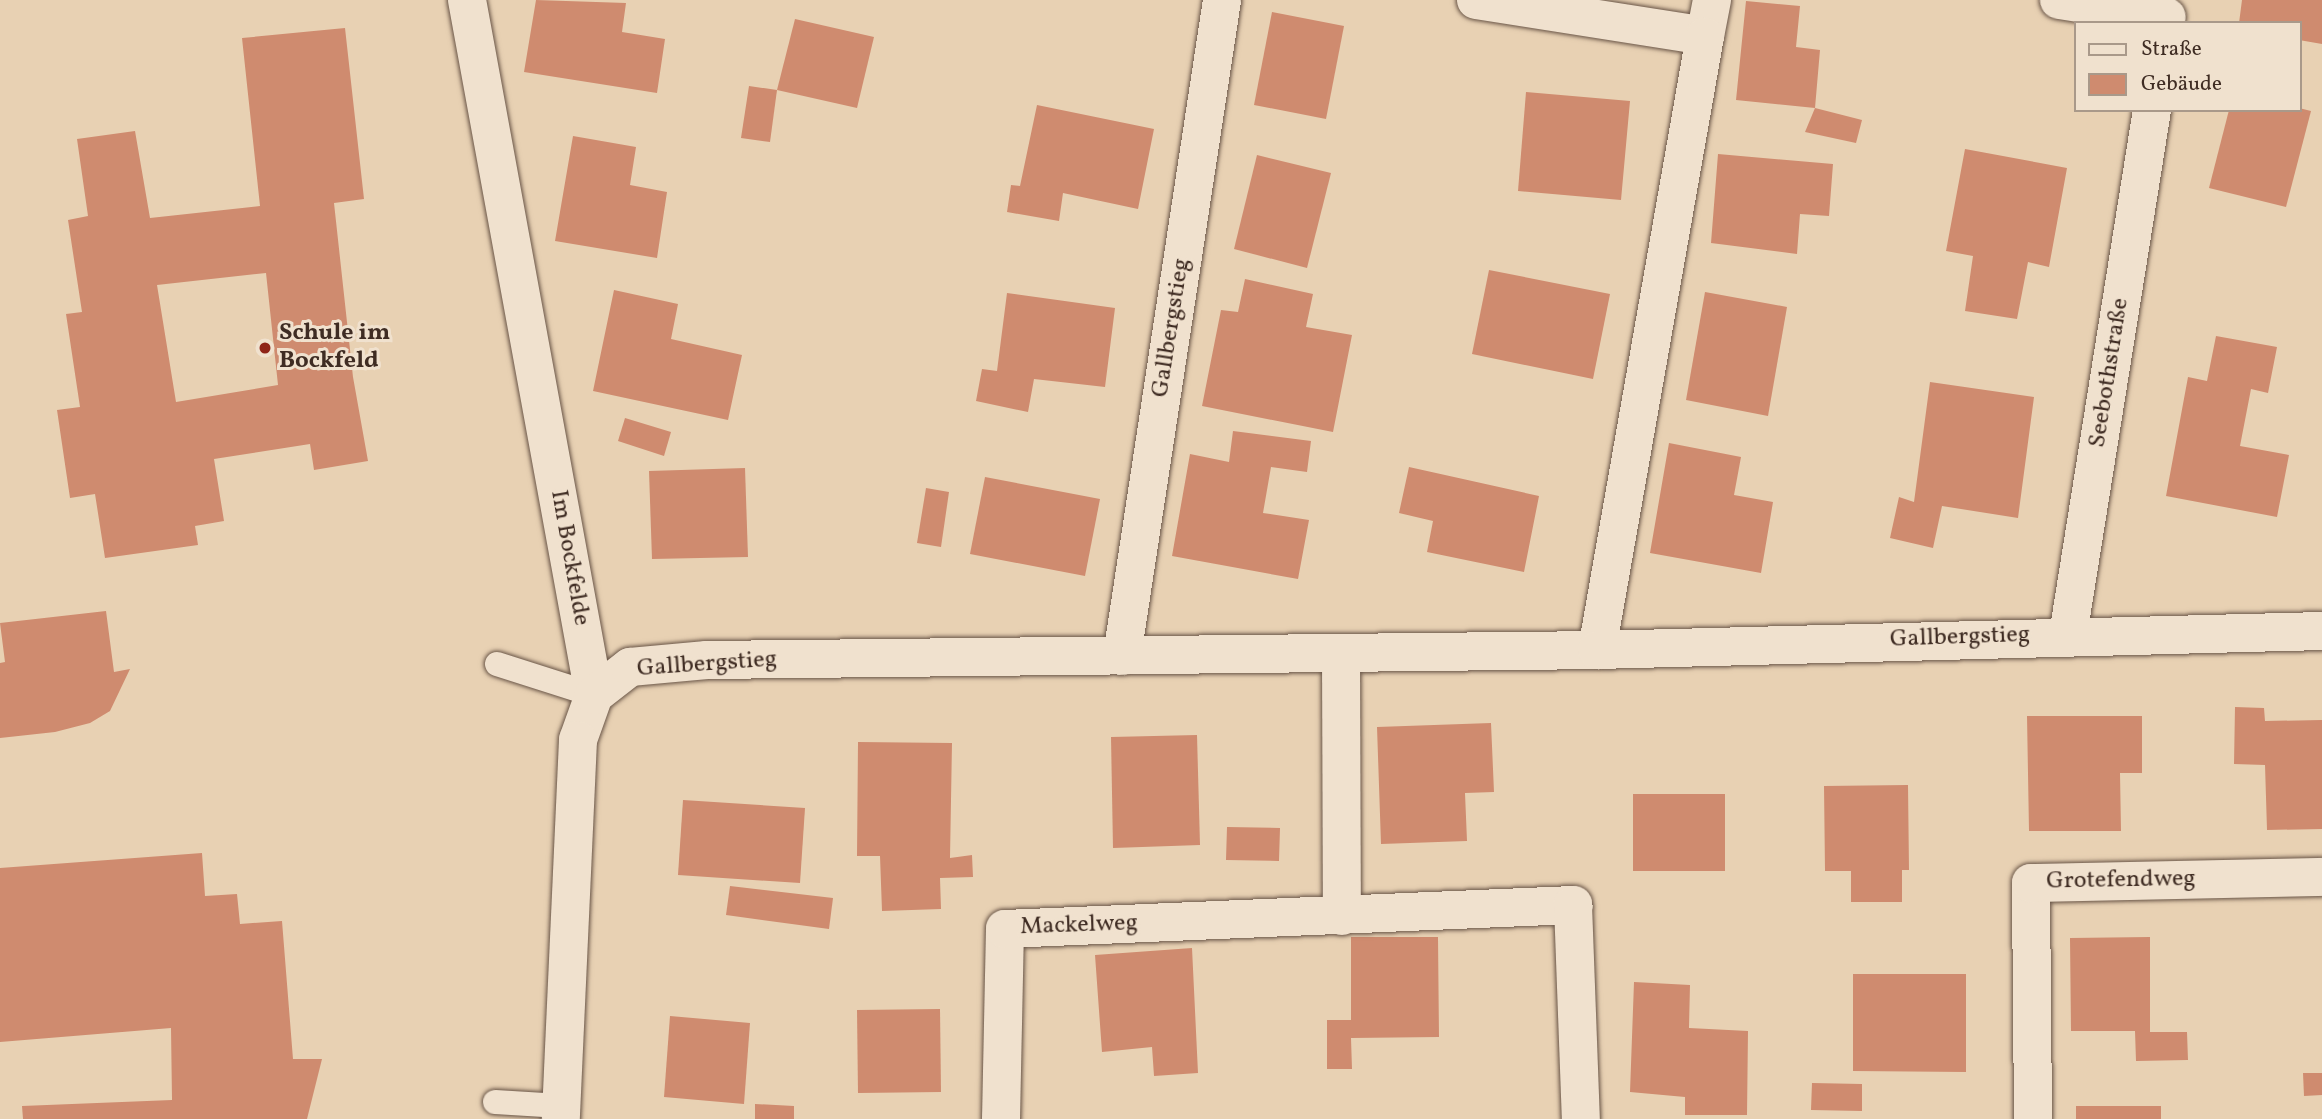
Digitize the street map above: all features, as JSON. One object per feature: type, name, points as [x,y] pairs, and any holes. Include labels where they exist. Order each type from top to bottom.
[{"type":"street","name":"Im Bockfelde","points":[[467,0],[594,695],[578,740],[561,1113]]},
{"type":"street","name":"Gallbergstieg","points":[[1122,656],[1222,0]]},
{"type":"street","points":[[1476,0],[1709,18],[1597,650]]},
{"type":"street","points":[[2059,0],[2168,13]]},
{"type":"street","name":"Seebothstraße","points":[[2068,635],[2152,112]]},
{"type":"street","name":"Gallbergstieg","points":[[594,695],[630,667],[707,660],[1341,655],[2068,635],[2322,631]]},
{"type":"street","points":[[1341,655],[1342,916]]},
{"type":"street","name":"Grotefendweg","points":[[2033,1119],[2031,883],[2322,877]]},
{"type":"street","name":"Mackelweg","points":[[1001,1119],[1005,929],[1573,905],[1581,1119]]},
{"type":"lane","points":[[497,664],[594,695]]},
{"type":"lane","points":[[495,1102],[561,1113]]},
{"type":"building","points":[[536,0],[626,3],[622,32],[665,39],[657,93],[524,72]]},
{"type":"building","points":[[2242,0],[2322,0],[2322,44],[2301,40],[2301,21],[2239,21]]},
{"type":"building","points":[[1746,1],[1800,6],[1796,47],[1820,50],[1815,108],[1736,100]]},
{"type":"building","points":[[1272,12],[1344,26],[1326,119],[1254,105]]},
{"type":"building","points":[[795,19],[874,37],[857,108],[777,90]]},
{"type":"building","name":"Schule im Bockfeld","points":[[345,28],[364,199],[334,203],[353,377],[368,461],[314,470],[310,444],[214,459],[224,521],[195,526],[198,545],[105,558],[95,494],[70,498],[57,410],[80,407],[66,314],[82,312],[68,220],[88,216],[77,139],[135,131],[150,218],[260,206],[242,38]],"holes":[[[266,273],[278,385],[176,402],[157,285]]]},
{"type":"building","points":[[749,86],[777,90],[770,142],[741,138]]},
{"type":"building","points":[[1526,92],[1630,101],[1621,200],[1518,191]]},
{"type":"building","points":[[1037,105],[1154,129],[1138,209],[1063,193],[1059,221],[1007,212],[1011,185],[1020,186]]},
{"type":"building","points":[[1815,108],[1862,120],[1856,143],[1805,132]]},
{"type":"building","points":[[2301,108],[2311,111],[2286,207],[2209,188],[2228,112],[2301,112]]},
{"type":"building","points":[[573,136],[636,147],[630,185],[667,192],[657,258],[555,241]]},
{"type":"building","points":[[1965,149],[2067,168],[2049,267],[2028,262],[2017,319],[1965,311],[1973,256],[1946,251]]},
{"type":"building","points":[[1718,154],[1833,164],[1829,216],[1800,214],[1797,254],[1711,243]]},
{"type":"building","points":[[1257,155],[1331,173],[1307,268],[1234,249]]},
{"type":"building","points":[[1489,270],[1610,294],[1593,379],[1472,354]]},
{"type":"building","points":[[1245,279],[1313,294],[1306,327],[1352,335],[1333,432],[1202,406],[1221,310],[1238,312]]},
{"type":"building","points":[[614,290],[678,304],[671,339],[742,355],[728,420],[593,391]]},
{"type":"building","points":[[1705,292],[1787,307],[1768,416],[1686,400]]},
{"type":"building","points":[[1007,293],[1115,308],[1105,387],[1034,379],[1028,412],[976,401],[982,369],[997,371]]},
{"type":"building","points":[[2216,336],[2277,347],[2268,393],[2251,389],[2240,446],[2289,455],[2277,517],[2166,496],[2188,377],[2207,381]]},
{"type":"building","points":[[1930,382],[2034,397],[2018,518],[1942,506],[1933,548],[1890,538],[1899,497],[1914,502]]},
{"type":"building","points":[[625,418],[671,432],[664,456],[618,441]]},
{"type":"building","points":[[1233,431],[1311,441],[1307,472],[1271,467],[1263,513],[1309,520],[1298,579],[1172,556],[1190,454],[1229,462]]},
{"type":"building","points":[[1669,443],[1741,457],[1734,495],[1773,502],[1761,573],[1650,553]]},
{"type":"building","points":[[1409,467],[1539,496],[1524,572],[1427,552],[1433,521],[1399,513]]},
{"type":"building","points":[[745,468],[748,557],[652,559],[649,471]]},
{"type":"building","points":[[985,477],[1100,499],[1085,576],[970,554]]},
{"type":"building","points":[[926,488],[949,492],[941,547],[917,543]]},
{"type":"building","points":[[106,611],[114,672],[130,669],[110,711],[90,723],[55,732],[0,738],[0,663],[5,662],[0,623]]},
{"type":"building","points":[[2235,707],[2264,708],[2265,721],[2322,720],[2322,829],[2267,830],[2265,765],[2234,764]]},
{"type":"building","points":[[2027,716],[2142,716],[2142,773],[2120,773],[2121,831],[2029,831]]},
{"type":"building","points":[[1491,723],[1494,792],[1465,793],[1467,841],[1381,844],[1377,727]]},
{"type":"building","points":[[1197,735],[1200,845],[1113,848],[1111,737]]},
{"type":"building","points":[[858,742],[952,743],[950,858],[972,855],[973,877],[940,878],[941,909],[882,911],[880,856],[857,856]]},
{"type":"building","points":[[1908,785],[1909,870],[1902,870],[1902,902],[1851,902],[1851,871],[1825,871],[1824,786]]},
{"type":"building","points":[[1633,794],[1725,794],[1725,871],[1633,871]]},
{"type":"building","points":[[683,800],[805,808],[800,883],[678,875]]},
{"type":"building","points":[[1227,827],[1280,828],[1279,861],[1226,860]]},
{"type":"building","points":[[202,853],[205,896],[237,894],[240,924],[282,921],[293,1059],[322,1059],[307,1119],[23,1119],[22,1106],[172,1100],[171,1028],[0,1042],[0,868]]},
{"type":"building","points":[[730,886],[833,898],[829,929],[726,915]]},
{"type":"building","points":[[1351,937],[1438,937],[1439,1037],[1351,1038],[1352,1069],[1327,1069],[1327,1020],[1351,1020]]},
{"type":"building","points":[[2150,937],[2150,1032],[2187,1032],[2188,1060],[2136,1061],[2135,1031],[2071,1031],[2070,938]]},
{"type":"building","points":[[1192,948],[1198,1073],[1154,1076],[1152,1047],[1102,1052],[1095,955]]},
{"type":"building","points":[[1853,974],[1966,974],[1966,1072],[1853,1071]]},
{"type":"building","points":[[1634,982],[1690,985],[1689,1028],[1748,1031],[1747,1115],[1685,1115],[1685,1097],[1630,1092]]},
{"type":"building","points":[[940,1009],[941,1092],[858,1093],[857,1010]]},
{"type":"building","points":[[670,1016],[750,1023],[744,1104],[664,1097]]},
{"type":"building","points":[[2303,1073],[2322,1073],[2322,1095],[2304,1096]]},
{"type":"building","points":[[1812,1083],[1862,1084],[1862,1111],[1811,1110]]},
{"type":"building","points":[[755,1104],[794,1106],[794,1119],[755,1119]]},
{"type":"building","points":[[2076,1106],[2161,1106],[2161,1119],[2076,1119]]},
{"type":"place","name":"Schule im Bockfeld","points":[[265,348]]}]
